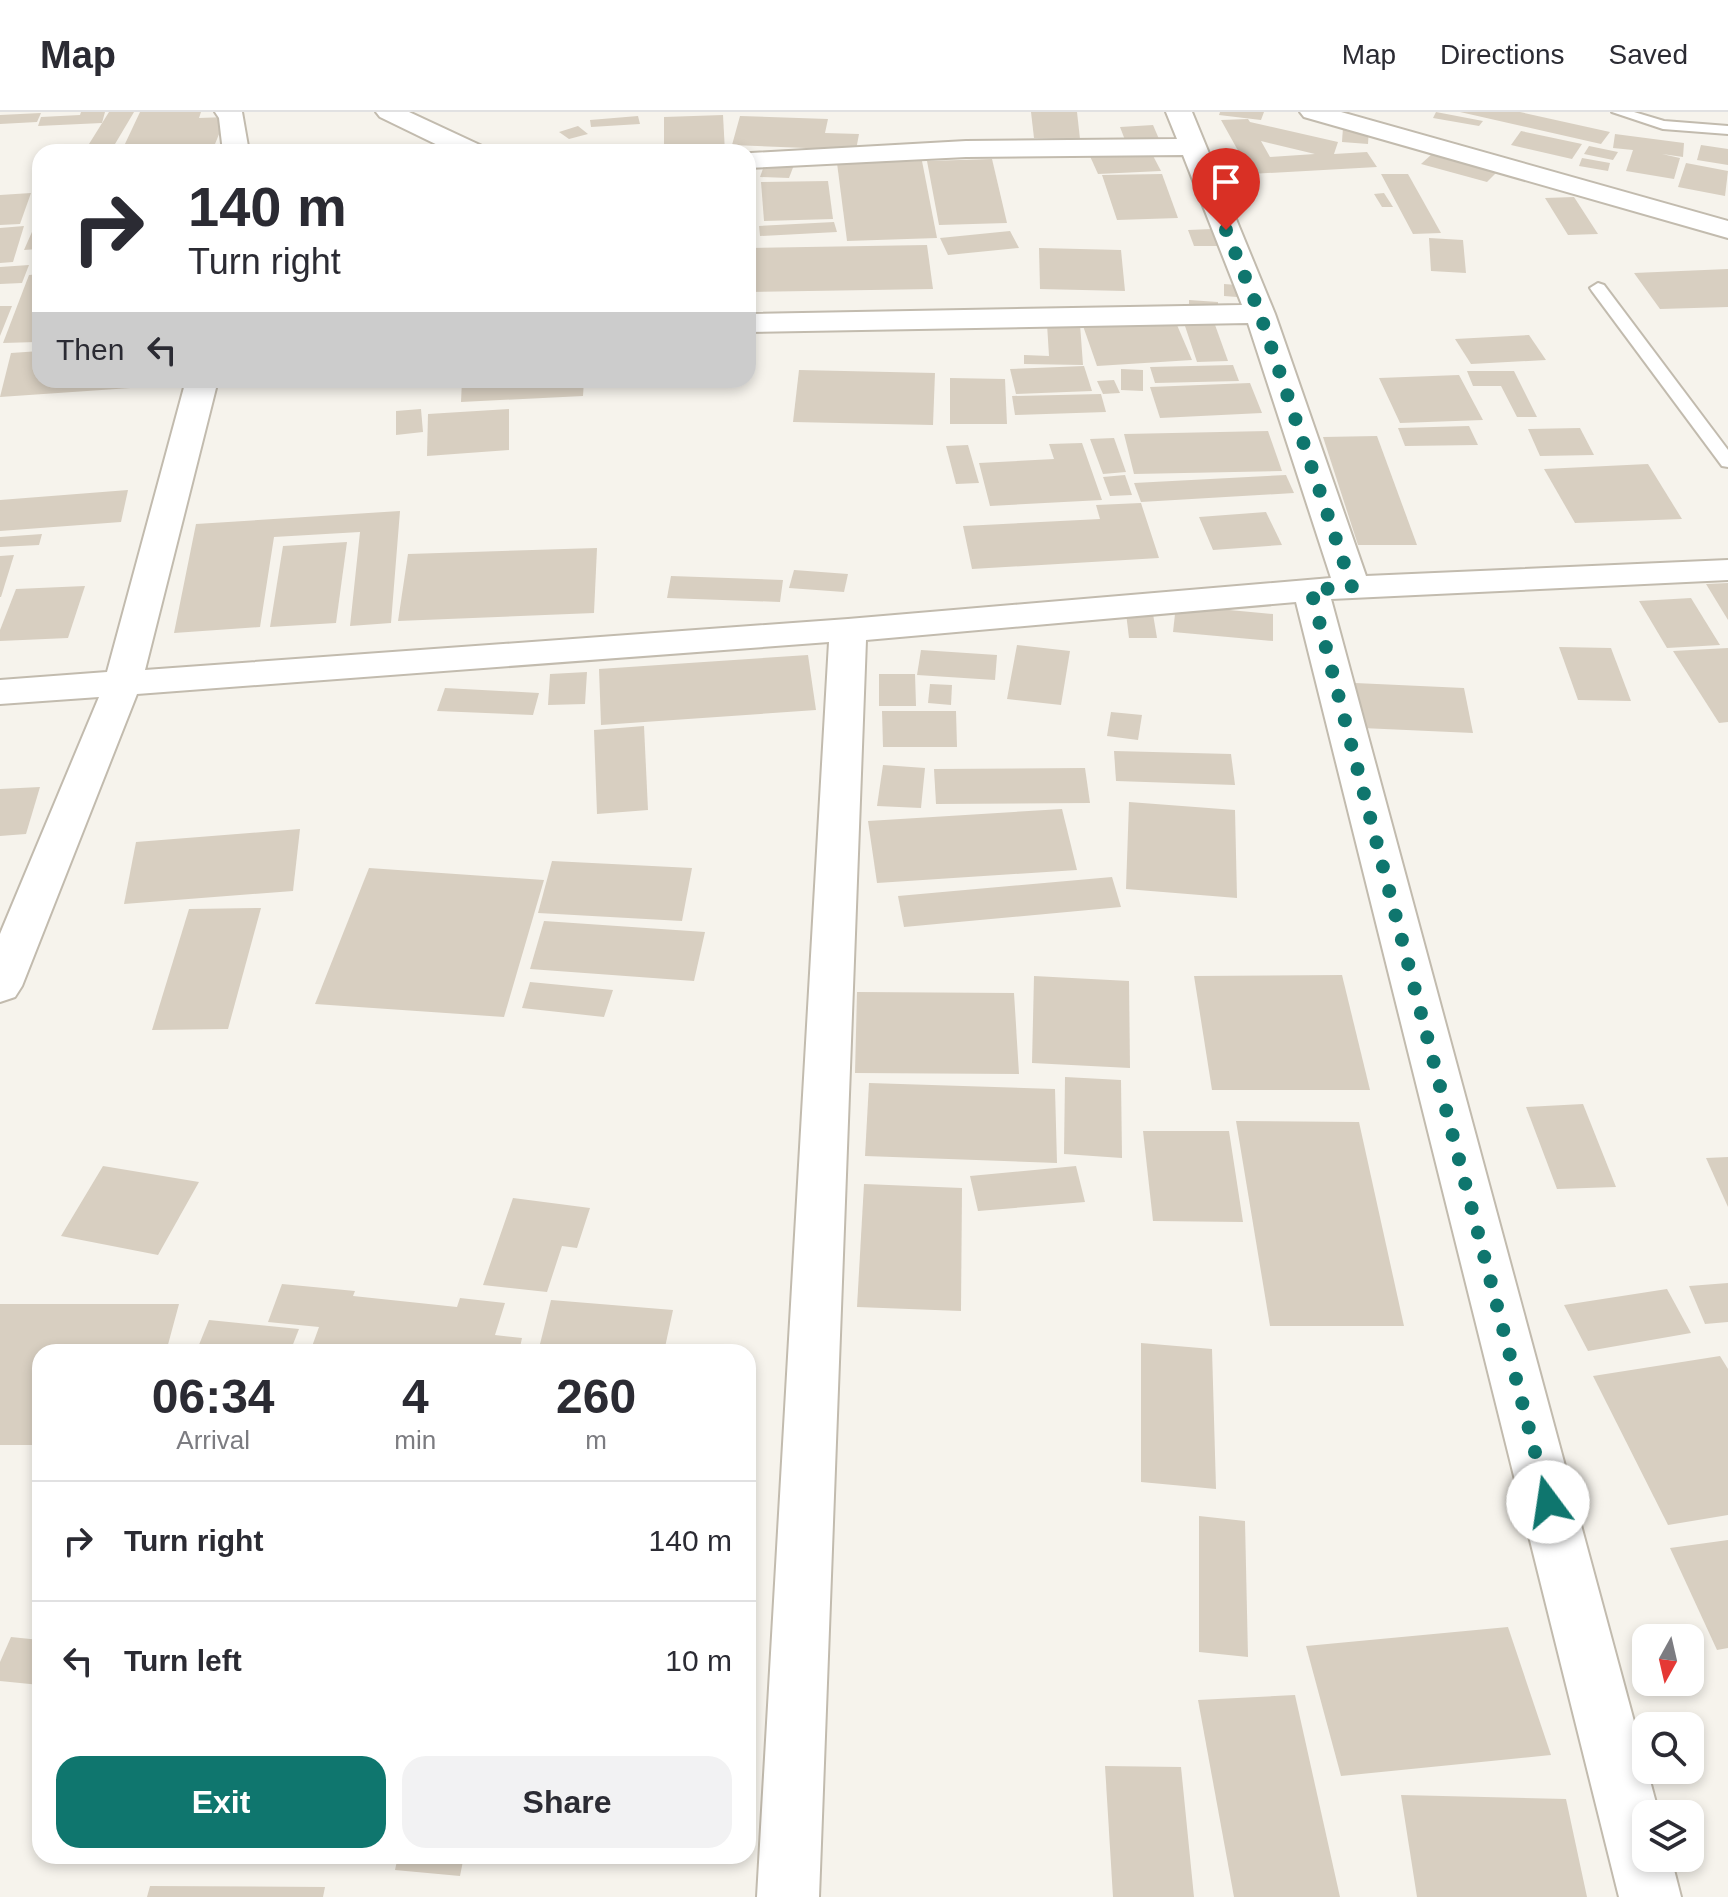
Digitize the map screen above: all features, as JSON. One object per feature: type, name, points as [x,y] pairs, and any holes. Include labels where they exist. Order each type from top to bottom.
[{"type":"street","points":[[228,112],[232,116],[235,144]]},
{"type":"street","points":[[389,112],[456,144]]},
{"type":"street","points":[[1179,112],[1260,314],[1332,589],[1650,1897]]},
{"type":"street","points":[[1313,112],[1728,230]]},
{"type":"street","points":[[756,161],[966,149],[1193,147]]},
{"type":"street","points":[[756,323],[1260,314]]},
{"type":"street","points":[[0,986],[123,683],[200,388]]},
{"type":"street","points":[[0,692],[848,630],[1332,589],[1728,570]]},
{"type":"street","points":[[788,1897],[848,630]]},
{"type":"lane","points":[[1619,112],[1663,125],[1728,130]]},
{"type":"lane","points":[[1598,288],[1728,462]]},
{"type":"building","points":[[81,112],[105,112],[102,123],[38,126],[41,117],[80,115]]},
{"type":"building","points":[[109,112],[134,112],[115,144],[89,144]]},
{"type":"building","points":[[140,112],[201,112],[199,118],[226,117],[215,144],[125,144]]},
{"type":"building","points":[[1031,112],[1077,112],[1080,139],[1034,138]]},
{"type":"building","points":[[1220,112],[1264,112],[1261,120],[1219,115]]},
{"type":"building","points":[[1436,112],[1483,121],[1479,126],[1433,118]]},
{"type":"building","points":[[1460,112],[1520,112],[1610,132],[1601,144]]},
{"type":"building","points":[[41,113],[37,122],[0,124],[0,115]]},
{"type":"building","points":[[723,115],[725,144],[664,144],[664,117]]},
{"type":"building","points":[[638,116],[640,124],[591,127],[590,120]]},
{"type":"building","points":[[740,116],[828,119],[825,133],[859,134],[856,150],[732,144]]},
{"type":"building","points":[[1248,119],[1250,122],[1338,142],[1334,154],[1367,152],[1377,167],[1251,174],[1221,120]],"holes":[[[1261,141],[1315,154],[1270,157]]]},
{"type":"building","points":[[1153,125],[1159,139],[1125,140],[1120,127]]},
{"type":"building","points":[[578,126],[588,134],[569,139],[559,132]]},
{"type":"building","points":[[1343,127],[1369,129],[1368,144],[1342,142]]},
{"type":"building","points":[[1521,131],[1582,144],[1572,159],[1511,145]]},
{"type":"building","points":[[1615,134],[1684,143],[1683,157],[1662,154],[1680,158],[1674,179],[1626,171],[1633,150],[1613,148]]},
{"type":"building","points":[[1701,145],[1728,149],[1728,165],[1697,160]]},
{"type":"building","points":[[1589,146],[1618,152],[1613,160],[1584,154]]},
{"type":"building","points":[[1150,150],[1161,171],[1098,174],[1089,154]]},
{"type":"building","points":[[1432,154],[1498,171],[1487,182],[1421,164]]},
{"type":"building","points":[[1582,158],[1610,163],[1608,171],[1579,166]]},
{"type":"building","points":[[992,159],[1007,223],[939,225],[927,161]]},
{"type":"building","points":[[922,161],[937,238],[847,241],[837,163]]},
{"type":"building","points":[[765,163],[794,165],[789,178],[760,177]]},
{"type":"building","points":[[1686,163],[1728,171],[1725,196],[1678,187]]},
{"type":"building","points":[[1162,174],[1178,218],[1117,220],[1102,175]]},
{"type":"building","points":[[1381,174],[1408,174],[1441,233],[1413,234]]},
{"type":"building","points":[[828,181],[833,219],[764,221],[761,182]]},
{"type":"building","points":[[31,193],[20,224],[0,225],[0,195]]},
{"type":"building","points":[[1384,193],[1393,207],[1382,207],[1374,194]]},
{"type":"building","points":[[1574,197],[1598,234],[1568,235],[1545,198]]},
{"type":"building","points":[[834,222],[837,232],[760,236],[759,226]]},
{"type":"building","points":[[24,226],[13,262],[0,263],[0,228]]},
{"type":"building","points":[[1212,229],[1218,246],[1194,246],[1188,230]]},
{"type":"building","points":[[1010,231],[1019,248],[948,255],[940,238]]},
{"type":"building","points":[[32,232],[32,249],[24,250]]},
{"type":"building","points":[[1429,238],[1463,240],[1466,273],[1431,271]]},
{"type":"building","points":[[927,245],[933,289],[756,292],[756,248]]},
{"type":"building","points":[[1039,248],[1121,250],[1125,291],[1040,289]]},
{"type":"building","points":[[29,265],[22,283],[0,284],[0,267]]},
{"type":"building","points":[[1728,269],[1728,307],[1660,309],[1634,273]]},
{"type":"building","points":[[29,275],[32,275],[32,342],[3,343]]},
{"type":"building","points":[[1224,284],[1237,285],[1237,297],[1224,296]]},
{"type":"building","points":[[1189,300],[1218,302],[1218,308],[1189,306]]},
{"type":"building","points":[[0,306],[12,306],[0,336]]},
{"type":"building","points":[[1174,318],[1192,360],[1097,366],[1082,323]]},
{"type":"building","points":[[1214,322],[1228,361],[1197,362],[1184,323]]},
{"type":"building","points":[[1047,324],[1080,324],[1083,365],[1024,364],[1024,355],[1049,356]]},
{"type":"building","points":[[1529,335],[1546,360],[1471,364],[1455,339]]},
{"type":"building","points":[[32,352],[32,388],[130,388],[0,397],[11,353]]},
{"type":"building","points":[[1233,365],[1239,381],[1155,383],[1150,367]]},
{"type":"building","points":[[1084,366],[1092,391],[1016,394],[1010,369]]},
{"type":"building","points":[[1121,369],[1143,370],[1143,391],[1121,390]]},
{"type":"building","points":[[799,370],[935,373],[933,425],[793,422]]},
{"type":"building","points":[[1467,371],[1514,371],[1537,417],[1517,417],[1501,386],[1473,386]]},
{"type":"building","points":[[1459,375],[1483,420],[1400,423],[1379,378]]},
{"type":"building","points":[[950,378],[1005,379],[1007,424],[950,424]]},
{"type":"building","points":[[1114,380],[1120,393],[1103,394],[1097,381]]},
{"type":"building","points":[[1250,383],[1262,413],[1160,418],[1150,387]]},
{"type":"building","points":[[462,388],[584,388],[583,396],[461,402]]},
{"type":"building","points":[[1101,394],[1106,412],[1015,415],[1012,396]]},
{"type":"building","points":[[421,409],[423,432],[396,435],[396,411]]},
{"type":"building","points":[[509,409],[509,450],[427,456],[428,414]]},
{"type":"building","points":[[1469,426],[1478,445],[1405,446],[1398,428]]},
{"type":"building","points":[[1580,428],[1594,455],[1540,456],[1528,429]]},
{"type":"building","points":[[1268,431],[1282,471],[1134,474],[1124,434]]},
{"type":"building","points":[[1377,436],[1417,545],[1358,545],[1323,437]]},
{"type":"building","points":[[1114,438],[1126,472],[1103,474],[1090,439]]},
{"type":"building","points":[[1082,443],[1102,500],[990,506],[979,463],[1054,459],[1049,444]]},
{"type":"building","points":[[968,445],[979,483],[956,484],[946,446]]},
{"type":"building","points":[[1648,464],[1682,519],[1575,523],[1544,469]]},
{"type":"building","points":[[1125,475],[1132,495],[1110,496],[1103,477]]},
{"type":"building","points":[[1286,475],[1294,493],[1141,502],[1134,483]]},
{"type":"building","points":[[128,490],[121,522],[0,531],[0,500]]},
{"type":"building","points":[[1141,503],[1159,558],[972,569],[963,526],[1100,519],[1096,505]]},
{"type":"building","points":[[400,511],[391,623],[350,626],[360,532],[274,537],[260,627],[174,633],[196,524]]},
{"type":"building","points":[[1266,512],[1282,545],[1213,550],[1199,517]]},
{"type":"building","points":[[42,534],[39,545],[0,547],[0,537]]},
{"type":"building","points":[[347,542],[336,623],[270,627],[283,546]]},
{"type":"building","points":[[597,548],[594,613],[398,621],[408,554]]},
{"type":"building","points":[[14,555],[1,597],[0,597],[0,556]]},
{"type":"building","points":[[794,570],[848,574],[844,592],[789,588]]},
{"type":"building","points":[[671,576],[783,580],[780,602],[667,598]]},
{"type":"building","points":[[1728,583],[1728,620],[1706,584]]},
{"type":"building","points":[[85,586],[68,638],[0,641],[0,630],[16,589]]},
{"type":"building","points":[[1691,598],[1720,645],[1667,648],[1639,601]]},
{"type":"building","points":[[1176,605],[1273,614],[1273,641],[1173,632]]},
{"type":"building","points":[[1126,613],[1153,614],[1157,638],[1129,638]]},
{"type":"building","points":[[1017,645],[1070,651],[1061,705],[1007,699]]},
{"type":"building","points":[[1559,647],[1611,648],[1631,701],[1578,700]]},
{"type":"building","points":[[1728,648],[1728,722],[1719,723],[1673,651]]},
{"type":"building","points":[[921,650],[997,655],[995,680],[917,675]]},
{"type":"building","points":[[808,655],[816,710],[601,725],[599,669]]},
{"type":"building","points":[[587,672],[585,704],[548,705],[550,674]]},
{"type":"building","points":[[879,674],[915,674],[916,706],[879,706]]},
{"type":"building","points":[[1355,683],[1464,688],[1473,733],[1362,728]]},
{"type":"building","points":[[930,684],[952,685],[951,705],[928,703]]},
{"type":"building","points":[[445,688],[539,693],[533,715],[437,711]]},
{"type":"building","points":[[882,711],[956,711],[957,747],[883,747]]},
{"type":"building","points":[[1111,712],[1142,715],[1138,740],[1107,736]]},
{"type":"building","points":[[644,726],[648,810],[597,814],[594,730]]},
{"type":"building","points":[[1114,751],[1231,754],[1235,785],[1116,781]]},
{"type":"building","points":[[883,765],[925,768],[921,808],[877,806]]},
{"type":"building","points":[[1085,768],[1090,803],[936,804],[934,769]]},
{"type":"building","points":[[40,787],[26,834],[0,836],[0,789]]},
{"type":"building","points":[[1129,802],[1235,810],[1237,898],[1126,889]]},
{"type":"building","points":[[1062,809],[1077,870],[877,883],[868,821]]},
{"type":"building","points":[[300,829],[293,891],[124,904],[136,842]]},
{"type":"building","points":[[552,861],[692,868],[682,921],[538,913]]},
{"type":"building","points":[[369,868],[544,880],[504,1017],[315,1004]]},
{"type":"building","points":[[1112,877],[1121,907],[904,927],[898,896]]},
{"type":"building","points":[[261,908],[228,1029],[152,1030],[189,909]]},
{"type":"building","points":[[544,921],[705,932],[694,981],[530,969]]},
{"type":"building","points":[[1342,975],[1370,1090],[1212,1090],[1194,976]]},
{"type":"building","points":[[1034,976],[1129,981],[1130,1068],[1032,1063]]},
{"type":"building","points":[[530,982],[613,990],[604,1017],[522,1008]]},
{"type":"building","points":[[857,992],[1014,993],[1019,1074],[855,1073]]},
{"type":"building","points":[[1065,1077],[1121,1080],[1122,1158],[1064,1154]]},
{"type":"building","points":[[869,1083],[1055,1089],[1057,1163],[865,1156]]},
{"type":"building","points":[[1583,1104],[1616,1187],[1557,1189],[1526,1107]]},
{"type":"building","points":[[1236,1121],[1359,1122],[1404,1326],[1270,1326]]},
{"type":"building","points":[[1143,1131],[1229,1131],[1243,1222],[1153,1221]]},
{"type":"building","points":[[1728,1157],[1728,1207],[1706,1158]]},
{"type":"building","points":[[103,1166],[199,1182],[158,1255],[61,1236]]},
{"type":"building","points":[[1076,1166],[1085,1202],[978,1211],[970,1176]]},
{"type":"building","points":[[864,1184],[962,1188],[961,1311],[857,1307]]},
{"type":"building","points":[[513,1198],[590,1208],[577,1248],[562,1246],[547,1292],[483,1285]]},
{"type":"building","points":[[1728,1283],[1728,1322],[1705,1324],[1689,1286]]},
{"type":"building","points":[[282,1284],[355,1291],[353,1296],[457,1307],[460,1298],[505,1303],[495,1335],[522,1338],[521,1344],[313,1344],[319,1327],[268,1322]]},
{"type":"building","points":[[1667,1289],[1691,1333],[1588,1351],[1564,1305]]},
{"type":"building","points":[[551,1300],[673,1310],[666,1344],[540,1344]]},
{"type":"building","points":[[0,1304],[179,1304],[168,1344],[32,1344],[32,1445],[0,1445]]},
{"type":"building","points":[[209,1320],[299,1329],[293,1344],[199,1344]]},
{"type":"building","points":[[1141,1343],[1212,1349],[1216,1489],[1141,1482]]},
{"type":"building","points":[[1720,1356],[1728,1369],[1728,1515],[1668,1525],[1593,1376]]},
{"type":"building","points":[[1199,1516],[1245,1521],[1248,1657],[1199,1652]]},
{"type":"building","points":[[1728,1540],[1728,1648],[1717,1650],[1670,1548]]},
{"type":"building","points":[[1508,1627],[1551,1755],[1341,1776],[1306,1646]]},
{"type":"building","points":[[11,1637],[32,1639],[32,1684],[0,1681],[0,1662]]},
{"type":"building","points":[[1295,1695],[1340,1897],[1234,1897],[1198,1700]]},
{"type":"building","points":[[1105,1766],[1181,1767],[1194,1897],[1113,1897]]},
{"type":"building","points":[[1401,1795],[1566,1799],[1587,1897],[1417,1897]]},
{"type":"building","points":[[396,1864],[462,1864],[460,1876],[395,1870]]},
{"type":"building","points":[[150,1886],[325,1887],[323,1897],[147,1897]]},
{"type":"route","points":[[1226,230],[1260,314],[1352,587],[1311,590],[1548,1502]]}]
